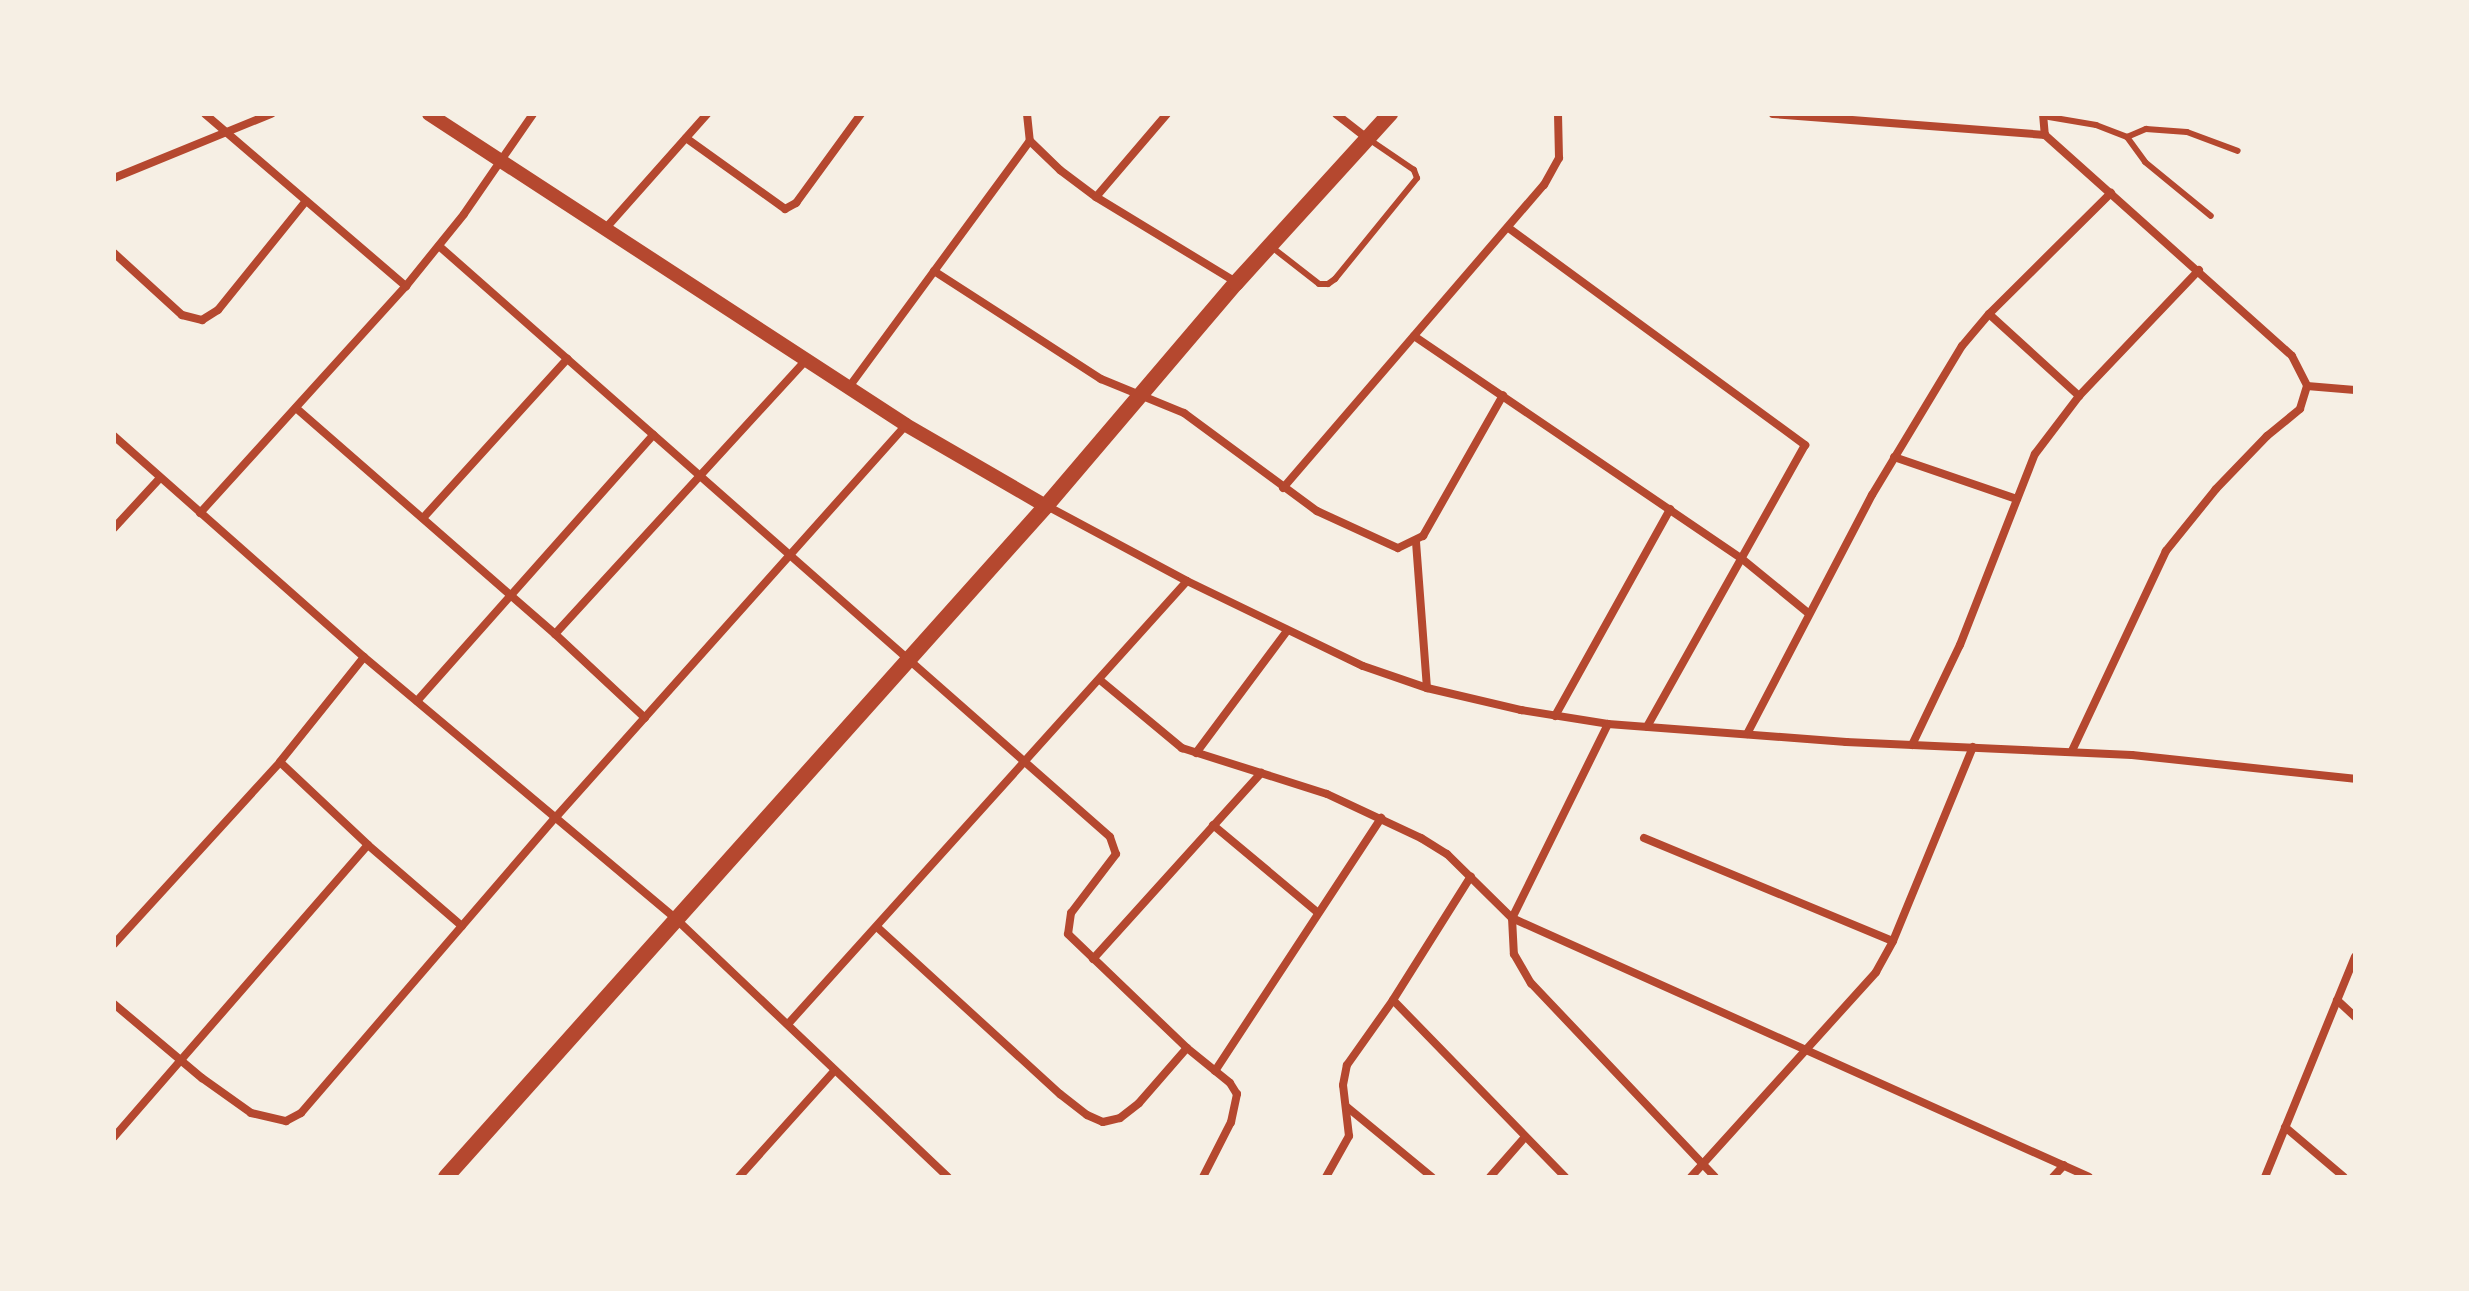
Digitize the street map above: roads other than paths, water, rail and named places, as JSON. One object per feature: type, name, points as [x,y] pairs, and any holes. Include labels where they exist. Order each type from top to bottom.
[{"type":"main road","points":[[446,1177],[1046,506],[1137,396],[1387,115]]},
{"type":"street","points":[[205,114],[406,286]]},
{"type":"street","points":[[114,178],[271,114]]},
{"type":"street","points":[[429,114],[906,425],[1046,506],[1187,581],[1363,666],[1427,688],[1555,716],[1608,724],[1912,745],[2072,751],[2355,779]]},
{"type":"street","points":[[200,513],[406,286],[439,246],[533,114]]},
{"type":"street","points":[[605,229],[707,114]]},
{"type":"street","points":[[686,138],[785,209],[796,203],[861,114]]},
{"type":"street","points":[[849,387],[1030,141],[1027,114]]},
{"type":"street","points":[[1096,197],[1167,114]]},
{"type":"street","points":[[1336,114],[1368,138]]},
{"type":"street","points":[[1283,488],[1510,229],[1554,172],[1559,158],[1558,114]]},
{"type":"street","points":[[1773,114],[2045,135],[2292,356],[2307,386],[2300,409],[2267,436],[2216,489],[2166,551],[2072,751]]},
{"type":"street","points":[[2043,115],[2045,135]]},
{"type":"street","points":[[1030,141],[1096,197],[1236,283]]},
{"type":"street","points":[[1747,734],[1807,612],[1894,457],[1962,346],[1989,314],[2111,193]]},
{"type":"street","points":[[114,253],[182,315],[202,320],[218,310],[306,201]]},
{"type":"street","points":[[1510,229],[1805,445],[1647,727]]},
{"type":"street","points":[[439,246],[1110,837],[1114,845],[1112,861],[1071,913],[1068,934],[1187,1048],[1230,1083],[1237,1094],[1237,1107],[1203,1177]]},
{"type":"street","points":[[1912,745],[1960,645],[2035,454],[2079,396],[2199,270]]},
{"type":"street","points":[[934,271],[1101,379],[1184,413],[1317,511],[1380,543],[1398,548],[1423,536],[1503,395]]},
{"type":"street","points":[[1989,314],[2079,396]]},
{"type":"street","points":[[1414,336],[1741,558],[1807,612]]},
{"type":"street","points":[[423,518],[567,359]]},
{"type":"street","points":[[555,634],[807,359]]},
{"type":"street","points":[[2307,386],[2355,390]]},
{"type":"street","points":[[296,408],[555,634],[645,718]]},
{"type":"street","points":[[114,1004],[251,1113],[272,1119],[294,1117],[310,1103],[556,817],[906,425]]},
{"type":"street","points":[[417,701],[653,435]]},
{"type":"street","points":[[114,436],[364,657],[676,919],[948,1177]]},
{"type":"street","points":[[1894,457],[2017,499]]},
{"type":"street","points":[[114,528],[160,478]]},
{"type":"street","points":[[1555,716],[1670,509]]},
{"type":"street","points":[[1416,542],[1427,688]]},
{"type":"street","points":[[788,1024],[1187,581]]},
{"type":"street","points":[[1196,753],[1287,631]]},
{"type":"street","points":[[114,944],[280,762],[364,657]]},
{"type":"street","points":[[1100,680],[1152,727],[1196,753],[1327,794],[1381,818],[1447,854],[1512,918],[2089,1177]]},
{"type":"street","points":[[1608,724],[1512,918],[1514,954],[1531,983],[1715,1177]]},
{"type":"street","points":[[1691,1177],[1804,1050],[1861,992],[1893,941],[1973,747]]},
{"type":"street","points":[[280,762],[368,845],[462,926]]},
{"type":"street","points":[[1093,959],[1261,773]]},
{"type":"street","points":[[1215,1071],[1381,818]]},
{"type":"street","points":[[1213,825],[1317,912]]},
{"type":"street","points":[[1644,838],[1893,941]]},
{"type":"street","points":[[114,1137],[368,845]]},
{"type":"street","points":[[1326,1177],[1349,1136],[1343,1085],[1347,1065],[1393,1000],[1471,876]]},
{"type":"street","points":[[877,927],[1060,1094],[1087,1115],[1103,1122],[1120,1118],[1139,1103],[1187,1048]]},
{"type":"street","points":[[2265,1177],[2355,957]]},
{"type":"street","points":[[1393,1000],[1565,1177]]},
{"type":"street","points":[[2337,1000],[2355,1017]]},
{"type":"street","points":[[739,1177],[834,1071]]},
{"type":"street","points":[[1347,1107],[1432,1177]]},
{"type":"street","points":[[2285,1127],[2344,1177]]},
{"type":"street","points":[[1490,1177],[1525,1137]]},
{"type":"street","points":[[2053,1177],[2064,1165]]},
{"type":"lane","points":[[2043,115],[2096,125],[2127,137],[2145,162],[2211,216]]},
{"type":"lane","points":[[2127,137],[2146,129],[2187,132],[2238,151]]},
{"type":"lane","points":[[1270,245],[1319,284],[1328,284],[1335,279],[1417,178],[1414,170],[1368,138]]}]
